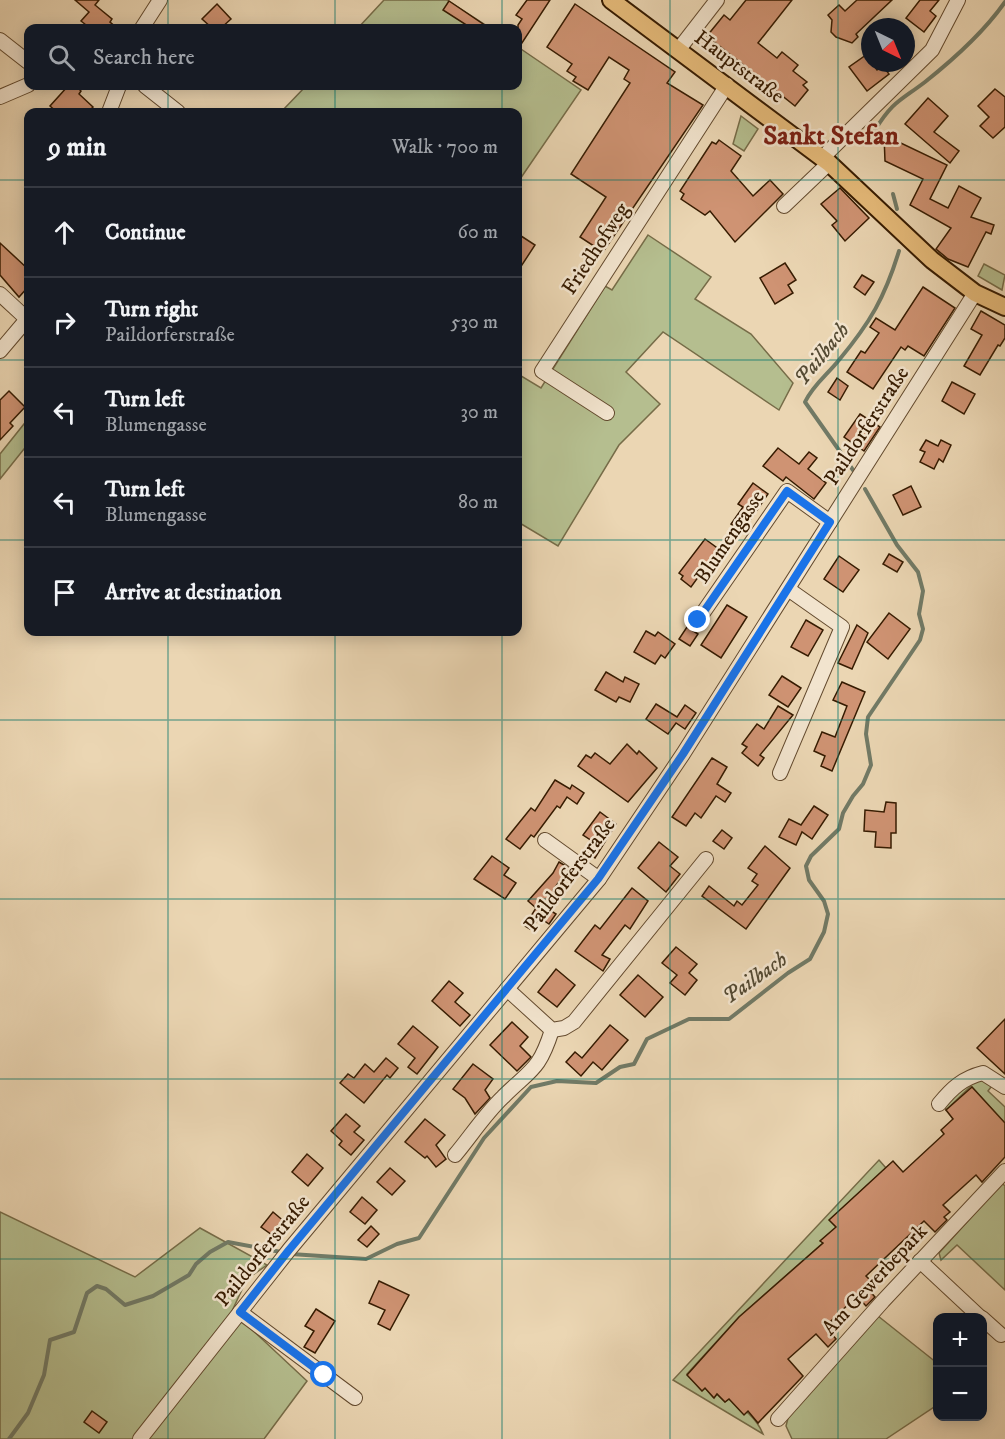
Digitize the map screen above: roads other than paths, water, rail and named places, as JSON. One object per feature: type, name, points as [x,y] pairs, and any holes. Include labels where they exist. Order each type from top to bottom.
[{"type":"main road","name":"Hauptstraße","points":[[610,0],[826,160],[924,253],[975,293],[1005,307]]},
{"type":"street","points":[[679,49],[717,0]]},
{"type":"street","points":[[784,206],[932,50],[958,0]]},
{"type":"street","points":[[144,24],[153,2]]},
{"type":"street","points":[[0,40],[24,59]]},
{"type":"street","name":"Friedhofweg","points":[[607,413],[542,371],[727,85]]},
{"type":"street","points":[[0,97],[24,87]]},
{"type":"street","points":[[111,108],[117,90]]},
{"type":"street","points":[[150,90],[173,108]]},
{"type":"street","name":"Paildorferstraße","points":[[140,1439],[289,1250],[598,879],[683,754],[975,293]]},
{"type":"street","points":[[0,294],[24,315]]},
{"type":"street","points":[[0,351],[24,324]]},
{"type":"street","name":"Blumengasse","points":[[698,620],[787,491],[830,522]]},
{"type":"street","points":[[780,773],[842,627],[788,589]]},
{"type":"street","points":[[545,840],[598,879]]},
{"type":"street","points":[[552,1030],[564,1028],[574,1022],[706,859]]},
{"type":"street","points":[[507,989],[552,1030]]},
{"type":"street","points":[[455,1155],[503,1097],[527,1077],[543,1057],[552,1030]]},
{"type":"street","points":[[939,1104],[951,1089],[967,1077],[983,1073],[1005,1087]]},
{"type":"street","name":"Am Gewerbepark","points":[[778,1419],[1005,1172]]},
{"type":"street","points":[[920,1262],[976,1313]]},
{"type":"street","points":[[240,1312],[355,1398]]},
{"type":"street","points":[[987,1322],[1001,1335]]},
{"type":"waterway","name":"Pailbach","points":[[875,130],[897,102],[925,82],[968,45],[1005,2]]},
{"type":"waterway","name":"Pailbach","points":[[893,194],[897,209]]},
{"type":"waterway","name":"Pailbach","points":[[853,470],[805,402],[812,390],[850,347],[868,321],[882,296],[899,251]]},
{"type":"waterway","name":"Pailbach","points":[[291,1254],[366,1259],[397,1244],[419,1238],[484,1138],[531,1087],[557,1081],[596,1083],[620,1067],[634,1064],[647,1039],[689,1019],[729,1019],[788,973],[810,959],[824,932],[828,914],[824,901],[809,880],[806,866],[811,856],[839,829],[843,813],[863,784],[871,765],[866,734],[868,717],[920,640],[923,629],[919,614],[923,591],[918,572],[897,545],[865,489]]},
{"type":"waterway","name":"Pailbach","points":[[9,1439],[28,1413],[44,1375],[50,1340],[74,1332],[87,1293],[97,1286],[106,1289],[125,1305],[153,1296],[189,1275],[196,1264],[210,1252],[228,1242],[281,1252]]},
{"type":"district","name":"Sankt Stefan","points":[[831,136]]}]
